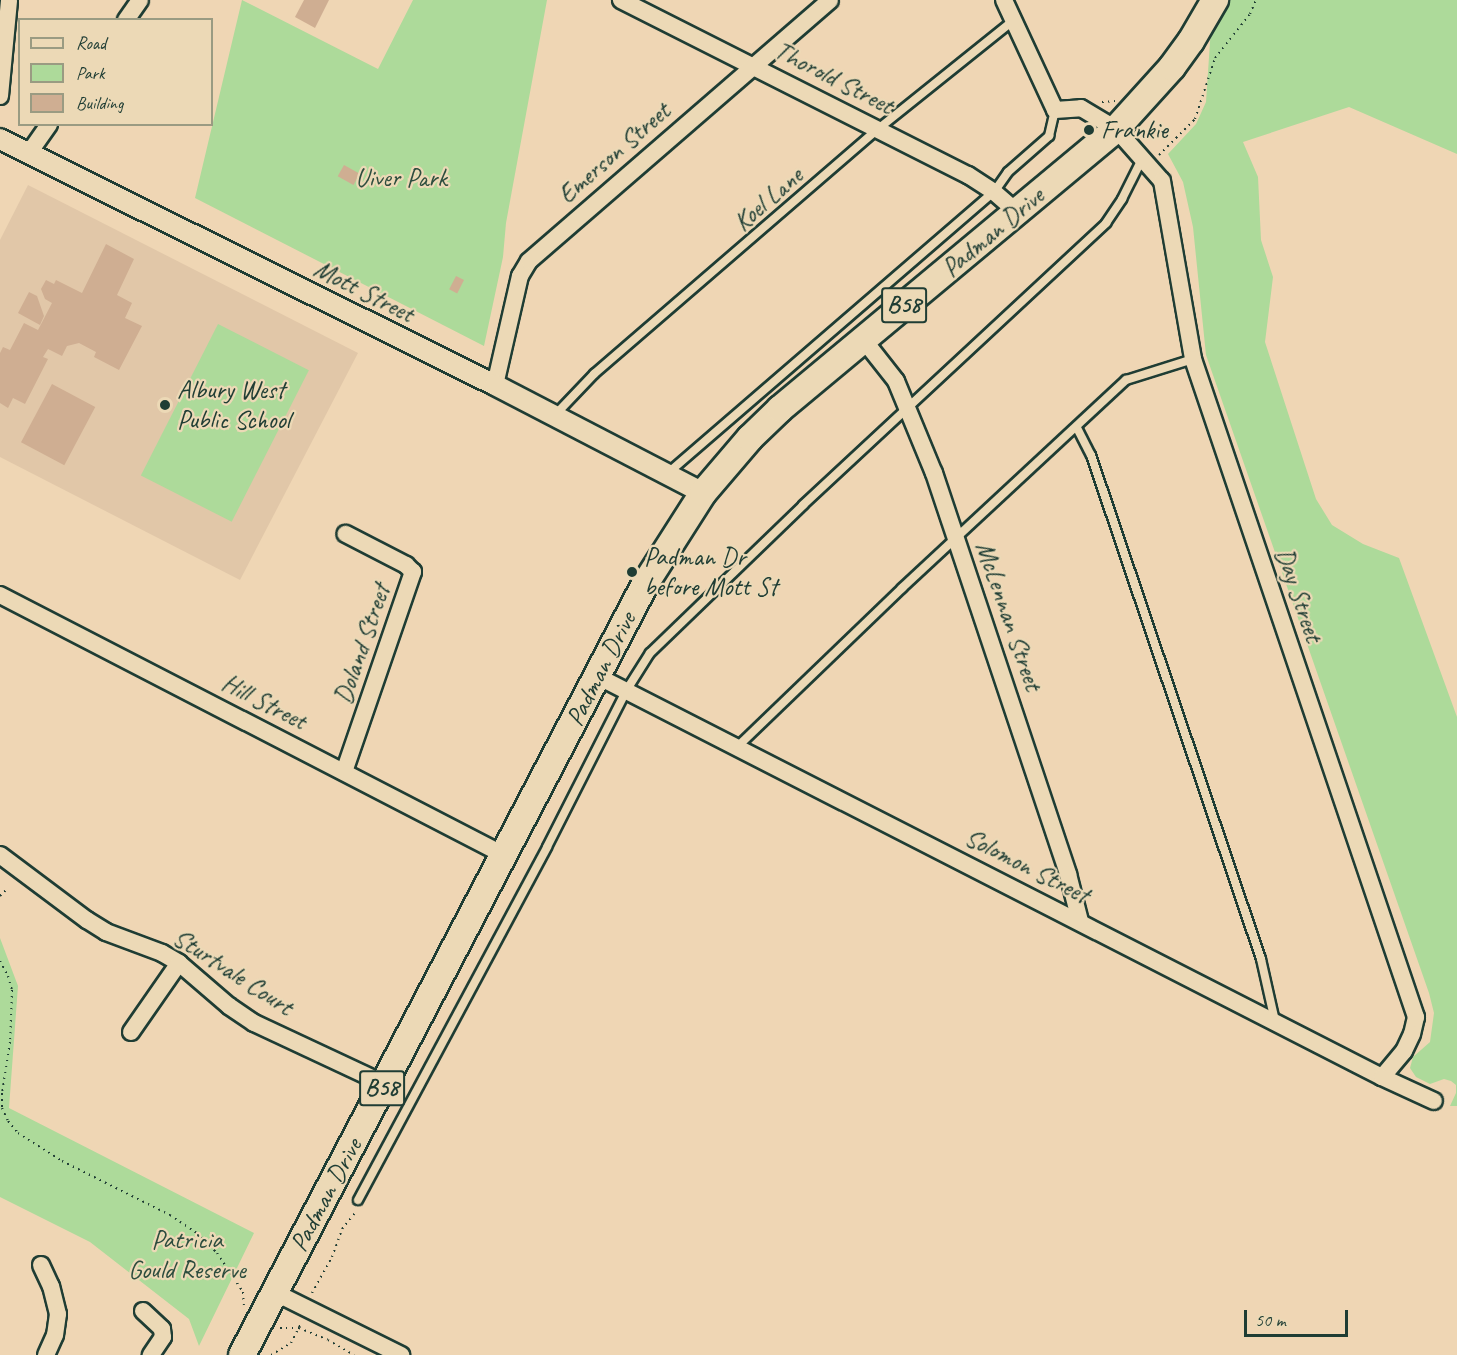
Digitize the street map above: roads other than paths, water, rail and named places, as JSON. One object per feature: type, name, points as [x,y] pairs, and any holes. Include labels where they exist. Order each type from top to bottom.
[{"type":"main road","name":"Padman Drive","points":[[243,1355],[663,552],[703,493],[750,438],[863,339],[1116,129],[1172,67],[1191,41],[1215,0]]},
{"type":"street","points":[[0,96],[13,37],[9,0]]},
{"type":"street","points":[[127,18],[140,0]]},
{"type":"street","name":"Thorold Street","points":[[621,0],[968,175],[994,192],[1017,212]]},
{"type":"street","name":"Emerson Street","points":[[495,385],[518,285],[530,261],[830,0]]},
{"type":"street","points":[[1004,0],[1055,110]]},
{"type":"street","name":"Day Street","points":[[1055,110],[1081,108],[1116,129],[1162,181],[1168,201],[1193,359],[1416,1017],[1412,1034],[1404,1051],[1382,1077]]},
{"type":"street","points":[[29,153],[48,126]]},
{"type":"street","name":"Mott Street","points":[[0,138],[495,385],[703,493]]},
{"type":"street","name":"McLennan Street","points":[[863,339],[888,369],[909,408],[956,539],[1068,874],[1080,921]]},
{"type":"street","name":"Doland Street","points":[[344,772],[413,572],[406,565],[346,534]]},
{"type":"street","name":"Hill Street","points":[[0,595],[504,855]]},
{"type":"street","name":"Solomon Street","points":[[597,676],[738,746],[1382,1077],[1434,1101]]},
{"type":"street","name":"Sturtvale Court","points":[[0,855],[106,932],[162,953],[178,963],[229,1006],[254,1023],[385,1084]]},
{"type":"street","points":[[131,1032],[178,963]]},
{"type":"street","points":[[41,1265],[51,1286],[58,1314],[55,1335],[46,1355]]},
{"type":"street","points":[[276,1293],[401,1355]]},
{"type":"street","points":[[143,1311],[162,1329],[163,1337],[151,1355]]},
{"type":"lane","name":"Koel Lane","points":[[554,415],[594,374],[878,129],[1014,20]]},
{"type":"lane","points":[[667,473],[994,192],[1008,172],[1049,136],[1055,110]]},
{"type":"lane","points":[[358,1200],[542,857],[626,691],[650,653],[1106,223],[1146,161]]},
{"type":"lane","points":[[738,746],[1126,380],[1193,359]]},
{"type":"lane","points":[[1077,428],[1091,455],[1258,950],[1275,1022]]},
{"type":"place","name":"Frankie","points":[[1089,130]]},
{"type":"place","name":"Albury West Public School","points":[[165,405]]},
{"type":"place","name":"Padman Dr before Mott St","points":[[632,572]]},
{"type":"park label","name":"Uiver Park","points":[[401,178]]},
{"type":"park label","name":"Patricia Gould Reserve","points":[[187,1255]]}]
